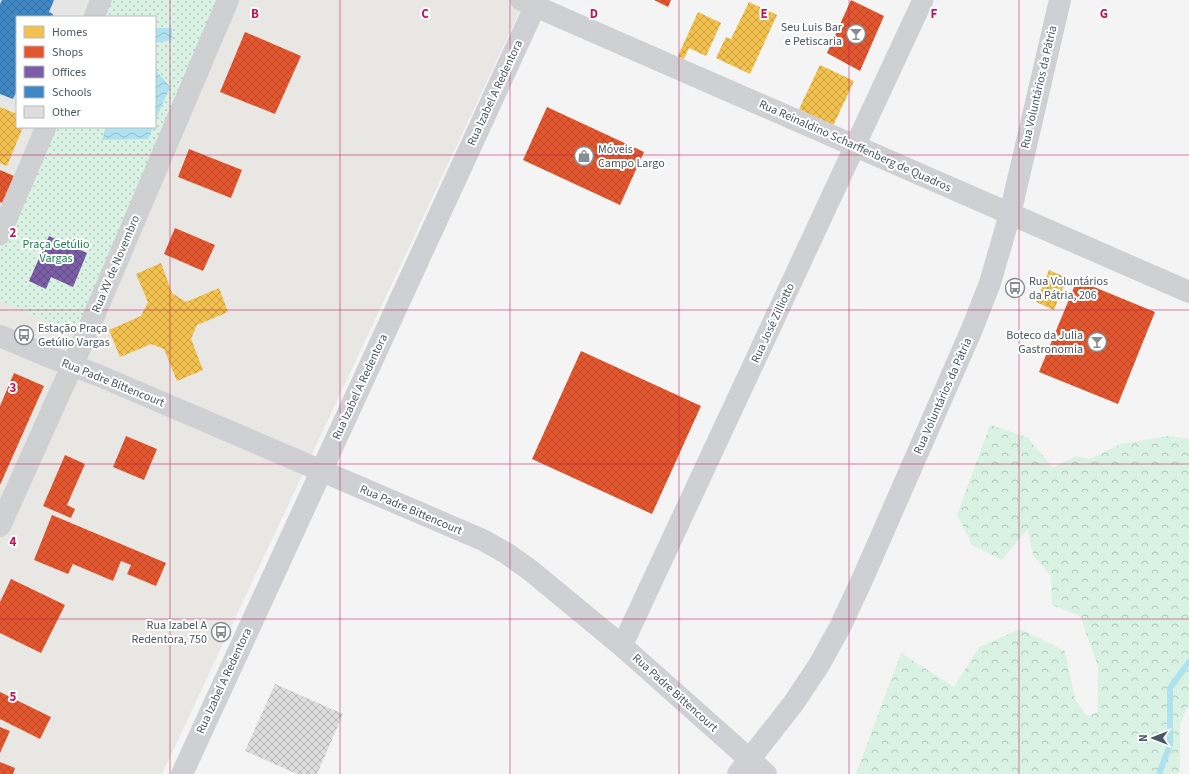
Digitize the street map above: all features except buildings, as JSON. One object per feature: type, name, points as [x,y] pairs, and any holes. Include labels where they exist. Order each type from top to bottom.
[{"type":"main road","name":"Rua Voluntários da Pátria","points":[[744,767],[792,704],[819,665],[840,627],[972,329],[990,283],[1010,214],[1060,0]]},
{"type":"main road","name":"Rua Izabel A Redentora","points":[[182,774],[321,471],[531,2]]},
{"type":"main road","name":"Rua Padre Bittencourt","points":[[0,336],[100,376],[483,540],[506,552],[622,646],[744,767],[766,774]]},
{"type":"street","points":[[94,16],[101,0]]},
{"type":"street","name":"Rua XV de Novembro","points":[[0,526],[72,366],[228,0]]},
{"type":"street","name":"Rua José Zilliotto","points":[[622,646],[923,0]]},
{"type":"street","name":"Rua Reinaldino Scharffenberg de Quadros","points":[[531,2],[1189,292]]},
{"type":"street","points":[[0,234],[46,128]]},
{"type":"shaded area","points":[[0,0],[525,0],[162,774],[0,774]]},
{"type":"shaded area","points":[[0,0],[86,0],[79,16],[16,16],[16,106],[0,100]]},
{"type":"green space","name":"Praça Getúlio Vargas","points":[[105,0],[223,0],[79,335],[0,301],[0,243],[50,128],[156,128],[156,16],[98,16]]},
{"type":"green space","points":[[990,425],[1027,437],[1053,468],[1075,456],[1089,459],[1121,444],[1169,436],[1189,439],[1189,704],[1180,724],[1180,769],[1178,774],[856,774],[901,653],[954,687],[979,647],[1020,629],[1065,651],[1075,699],[1087,716],[1098,712],[1098,666],[1080,616],[1052,605],[1051,576],[1033,555],[1028,529],[1002,560],[972,545],[957,515]]},
{"type":"water","points":[[156,28],[172,28],[172,40],[156,43]]},
{"type":"water","points":[[156,70],[170,87],[156,119]]},
{"type":"water","points":[[106,128],[153,128],[148,139],[102,140]]},
{"type":"waterway","points":[[1159,774],[1170,745],[1170,688],[1189,662]]},
{"type":"place","name":"Seu Luis Bar e Petiscaria","points":[[856,34]]},
{"type":"place","name":"Móveis Campo Largo","points":[[584,156]]},
{"type":"place","name":"Rua Voluntários da Pátria, 206","points":[[1015,288]]},
{"type":"place","name":"Estação Praça Getúlio Vargas","points":[[24,335]]},
{"type":"place","name":"Boteco da Julia Gastronomia","points":[[1097,342]]},
{"type":"place","name":"Rua Izabel A Redentora, 750","points":[[221,632]]}]
